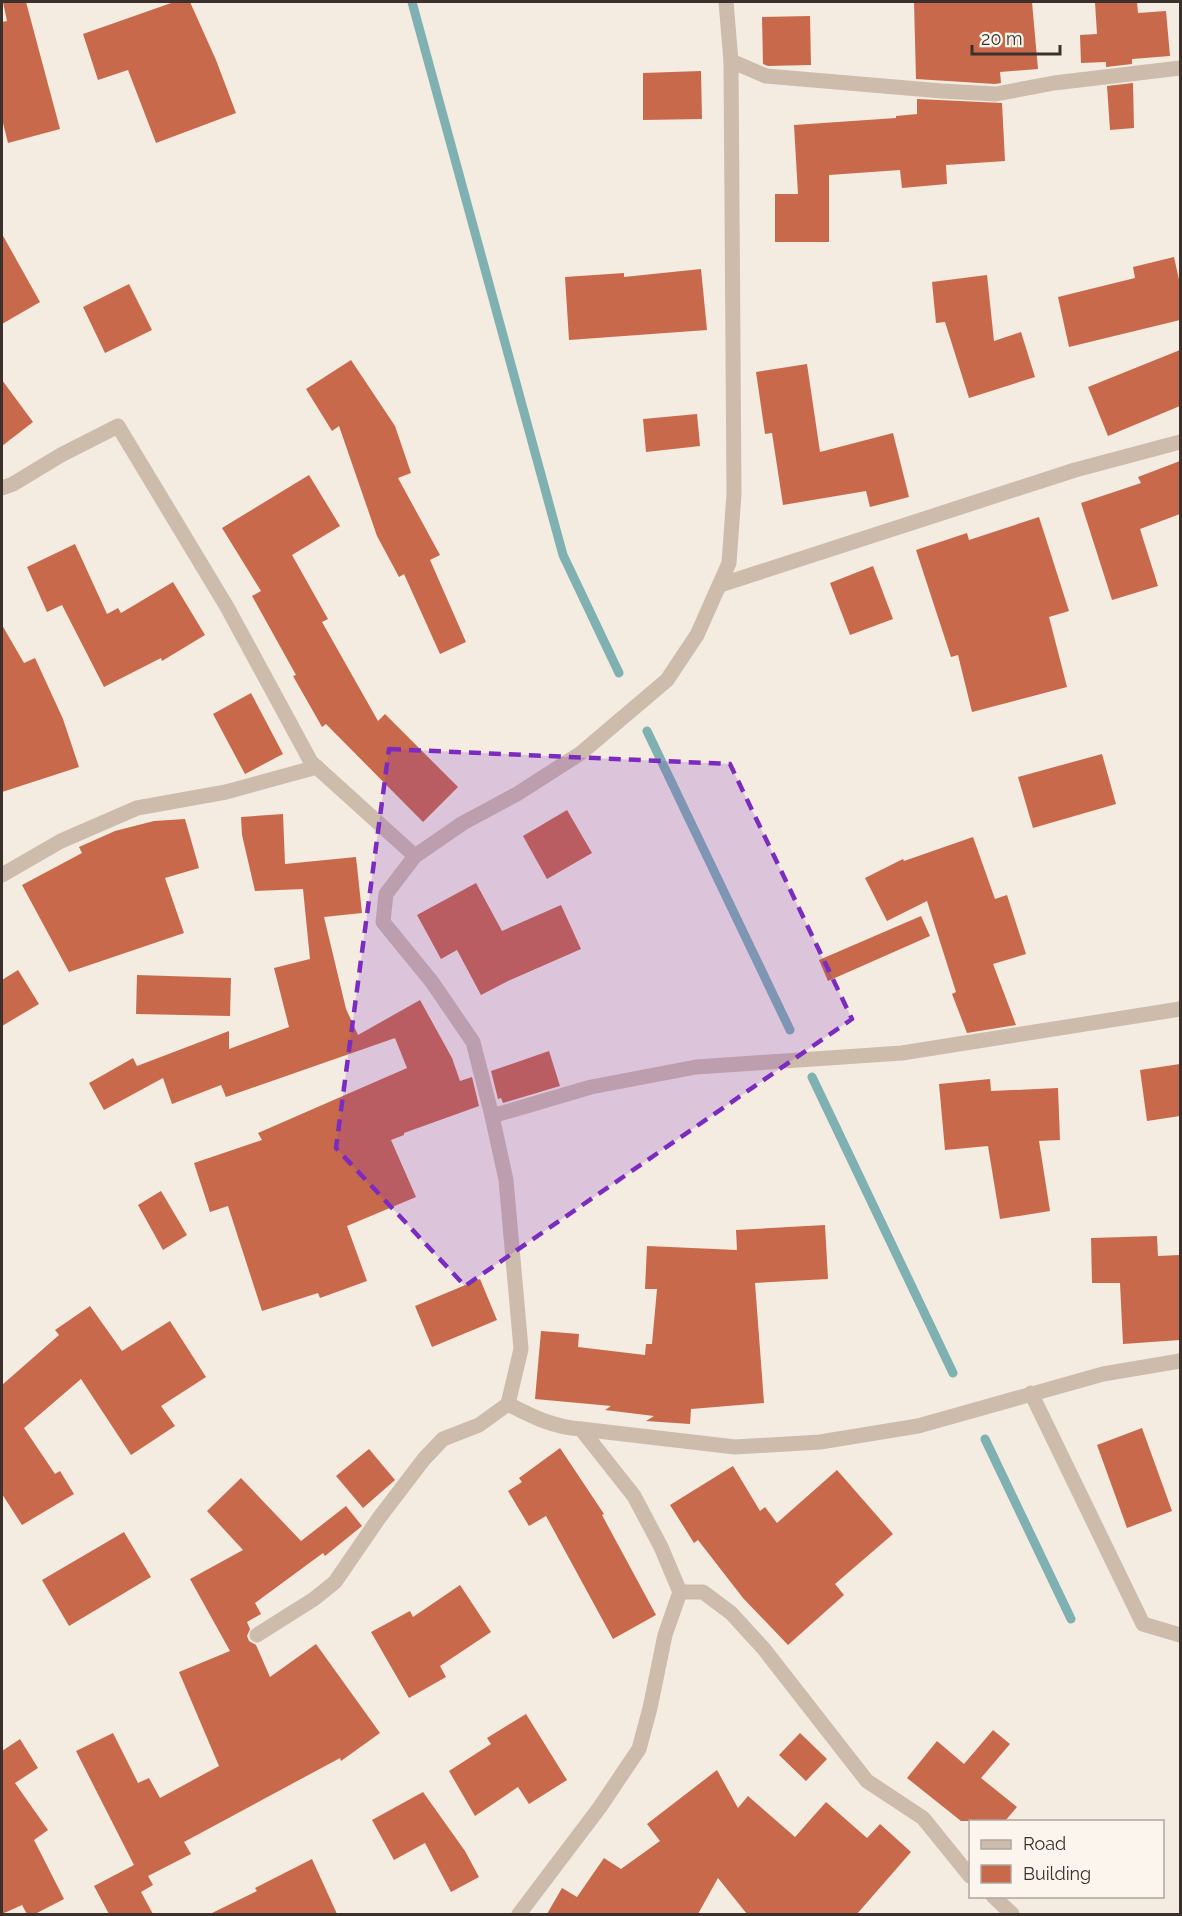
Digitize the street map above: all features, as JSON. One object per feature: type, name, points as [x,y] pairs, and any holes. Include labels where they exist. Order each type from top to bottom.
[{"type":"street","points":[[257,1635],[314,1599],[335,1582],[392,1501],[424,1459],[443,1439],[479,1425],[508,1404],[521,1349],[506,1180],[492,1116],[472,1042],[432,982],[383,922],[386,894],[415,856],[463,824],[518,794],[581,753],[667,680],[697,635],[729,563],[735,494],[731,61],[726,2]]},
{"type":"street","points":[[731,61],[766,76],[996,94],[1054,82],[1180,68]]},
{"type":"street","points":[[2,488],[118,426],[227,608],[310,762],[415,856]]},
{"type":"street","points":[[720,585],[1075,470],[1180,442]]},
{"type":"street","points":[[2,875],[62,841],[137,808],[226,792],[317,767]]},
{"type":"street","points":[[492,1116],[591,1087],[696,1067],[902,1053],[1180,1009]]},
{"type":"street","points":[[508,1404],[562,1427],[735,1447],[820,1442],[918,1426],[1103,1374],[1180,1361]]},
{"type":"street","points":[[1030,1393],[1143,1624],[1180,1635]]},
{"type":"street","points":[[519,1914],[600,1807],[639,1749],[651,1708],[665,1635],[680,1592],[661,1547],[634,1496],[581,1429]]},
{"type":"street","points":[[680,1592],[703,1592],[731,1613],[764,1649],[867,1781],[923,1818],[969,1875]]},
{"type":"street","points":[[995,1898],[1012,1914]]},
{"type":"highlighted area","points":[[389,749],[730,764],[852,1019],[465,1286],[336,1148]]},
{"type":"building","points":[[3,2],[26,2],[60,129],[8,143],[2,119],[2,22],[7,21]]},
{"type":"building","points":[[174,2],[190,2],[216,60],[236,113],[156,143],[128,70],[98,80],[83,34]]},
{"type":"building","points":[[914,2],[1032,2],[1038,69],[1000,72],[1001,83],[995,84],[916,79]]},
{"type":"building","points":[[1095,2],[1137,2],[1138,13],[1166,11],[1170,56],[1132,59],[1132,64],[1106,67],[1106,62],[1081,63],[1080,35],[1097,34]]},
{"type":"building","points":[[810,16],[811,65],[768,66],[763,64],[762,17]]},
{"type":"building","points":[[701,71],[702,119],[643,120],[643,73]]},
{"type":"building","points":[[1133,83],[1134,128],[1110,130],[1107,86]]},
{"type":"building","points":[[917,99],[1002,103],[1005,161],[946,165],[947,184],[902,188],[900,170],[829,175],[829,242],[775,242],[775,194],[798,194],[794,125],[896,118],[896,116],[917,114]]},
{"type":"building","points":[[2,234],[40,302],[2,324]]},
{"type":"building","points":[[1174,257],[1180,284],[1180,320],[1069,347],[1058,297],[1135,278],[1133,267]]},
{"type":"building","points":[[701,269],[707,330],[569,340],[565,277],[624,273],[624,277]]},
{"type":"building","points":[[987,275],[994,341],[1021,332],[1035,377],[969,398],[945,322],[936,323],[932,282]]},
{"type":"building","points":[[129,284],[152,330],[105,353],[83,307]]},
{"type":"building","points":[[1180,350],[1180,406],[1108,436],[1088,387]]},
{"type":"building","points":[[351,360],[395,426],[411,473],[398,478],[440,555],[430,560],[466,642],[440,654],[404,574],[399,577],[377,536],[339,426],[332,431],[306,389]]},
{"type":"building","points":[[807,364],[820,452],[893,433],[909,497],[870,507],[866,491],[783,505],[772,433],[765,434],[756,372]]},
{"type":"building","points":[[2,380],[33,422],[2,446]]},
{"type":"building","points":[[697,414],[700,446],[646,452],[643,419]]},
{"type":"building","points":[[1180,461],[1180,514],[1140,529],[1158,586],[1112,600],[1081,503],[1141,483],[1138,477]]},
{"type":"building","points":[[309,475],[340,526],[292,555],[328,619],[322,622],[378,721],[385,714],[458,787],[423,822],[326,724],[322,727],[252,596],[261,591],[222,528]]},
{"type":"building","points":[[1039,517],[1069,611],[1049,617],[1067,687],[972,712],[958,655],[951,657],[916,550],[967,533],[969,540]]},
{"type":"building","points":[[75,544],[107,614],[118,608],[121,613],[173,582],[205,635],[162,661],[161,658],[104,687],[62,605],[47,612],[27,567]]},
{"type":"building","points":[[873,566],[893,619],[850,635],[830,583]]},
{"type":"building","points":[[2,625],[24,663],[35,658],[63,719],[79,767],[2,792]]},
{"type":"building","points":[[251,693],[283,754],[245,774],[213,714]]},
{"type":"building","points":[[1102,754],[1116,804],[1033,828],[1018,777]]},
{"type":"building","points":[[567,810],[592,853],[547,879],[523,836]]},
{"type":"building","points":[[283,814],[285,864],[356,857],[362,913],[324,917],[346,1009],[358,1035],[420,1000],[452,1058],[460,1081],[472,1077],[479,1106],[404,1133],[391,1140],[416,1197],[347,1226],[367,1281],[320,1298],[318,1293],[262,1311],[228,1206],[210,1212],[194,1163],[262,1140],[258,1133],[407,1068],[395,1038],[226,1097],[221,1085],[172,1104],[163,1078],[104,1110],[89,1083],[133,1058],[137,1066],[229,1031],[229,1049],[289,1027],[274,968],[310,959],[303,889],[255,891],[242,835],[241,817]]},
{"type":"building","points":[[185,819],[199,868],[165,878],[184,933],[69,972],[22,885],[82,853],[79,847],[115,831],[154,821]]},
{"type":"building","points":[[973,837],[995,899],[1007,895],[1026,954],[993,964],[1016,1025],[967,1033],[952,994],[956,992],[927,901],[887,921],[865,878],[903,859],[904,861]]},
{"type":"building","points":[[476,883],[502,931],[561,905],[581,949],[481,995],[457,950],[441,959],[417,915]]},
{"type":"building","points":[[921,916],[930,936],[828,981],[819,960]]},
{"type":"building","points":[[18,970],[39,1004],[2,1026],[2,980]]},
{"type":"building","points":[[137,975],[231,978],[230,1016],[136,1014]]},
{"type":"building","points":[[549,1051],[560,1086],[503,1103],[501,1098],[498,1099],[491,1071]]},
{"type":"building","points":[[1180,1064],[1180,1116],[1147,1121],[1140,1070]]},
{"type":"building","points":[[990,1079],[991,1091],[1058,1088],[1060,1140],[1039,1141],[1050,1211],[1000,1219],[988,1146],[945,1150],[939,1084]]},
{"type":"building","points":[[161,1191],[187,1235],[163,1250],[138,1205]]},
{"type":"building","points":[[825,1225],[828,1279],[755,1283],[764,1403],[691,1409],[690,1424],[646,1421],[654,1416],[605,1410],[611,1406],[535,1399],[541,1331],[579,1334],[578,1347],[645,1355],[646,1344],[652,1344],[657,1289],[645,1289],[647,1246],[737,1250],[736,1230]]},
{"type":"building","points":[[1157,1236],[1158,1256],[1180,1255],[1180,1340],[1123,1344],[1120,1283],[1092,1283],[1091,1238]]},
{"type":"building","points":[[480,1279],[497,1320],[432,1347],[415,1306]]},
{"type":"building","points":[[90,1306],[122,1351],[170,1321],[206,1377],[161,1406],[175,1426],[131,1455],[81,1379],[24,1428],[55,1474],[60,1471],[74,1494],[22,1525],[2,1494],[2,1385],[59,1335],[55,1330]]},
{"type":"building","points":[[1142,1428],[1172,1511],[1127,1528],[1097,1445]]},
{"type":"building","points":[[560,1448],[604,1514],[602,1515],[656,1615],[613,1639],[546,1516],[529,1526],[508,1491],[522,1482],[519,1478]]},
{"type":"building","points":[[369,1449],[395,1480],[363,1508],[336,1476]]},
{"type":"building","points":[[733,1466],[760,1511],[765,1507],[777,1523],[837,1470],[893,1534],[835,1584],[844,1595],[788,1645],[743,1598],[698,1540],[694,1543],[670,1505]]},
{"type":"building","points":[[241,1478],[301,1541],[346,1506],[362,1526],[325,1556],[323,1553],[255,1603],[261,1614],[247,1622],[250,1629],[247,1636],[249,1641],[256,1645],[270,1677],[316,1644],[380,1733],[341,1761],[340,1758],[184,1842],[191,1854],[148,1876],[153,1885],[141,1892],[153,1914],[109,1914],[94,1886],[134,1865],[76,1751],[113,1733],[138,1783],[149,1778],[160,1798],[219,1766],[179,1672],[230,1651],[190,1579],[243,1550],[207,1511]]},
{"type":"building","points":[[124,1532],[151,1577],[69,1626],[42,1580]]},
{"type":"building","points":[[460,1585],[491,1632],[440,1666],[446,1677],[409,1698],[371,1632],[410,1611],[413,1617]]},
{"type":"building","points":[[526,1714],[567,1780],[529,1804],[518,1787],[475,1816],[449,1771],[491,1744],[487,1738]]},
{"type":"building","points":[[993,1730],[1010,1744],[981,1778],[1017,1807],[1006,1820],[961,1821],[907,1778],[937,1741],[964,1764]]},
{"type":"building","points":[[800,1733],[827,1759],[806,1781],[779,1755]]},
{"type":"building","points":[[20,1739],[38,1768],[15,1783],[48,1830],[34,1840],[64,1899],[35,1914],[27,1914],[22,1905],[2,1914],[2,1751]]},
{"type":"building","points":[[717,1770],[738,1808],[748,1796],[795,1837],[826,1802],[867,1838],[880,1824],[911,1852],[857,1914],[747,1914],[718,1878],[698,1914],[547,1914],[562,1888],[577,1897],[604,1858],[621,1869],[660,1841],[647,1824]]},
{"type":"building","points":[[423,1792],[465,1851],[479,1877],[451,1892],[425,1843],[394,1860],[372,1820]]},
{"type":"building","points":[[312,1859],[337,1914],[210,1914],[257,1891],[255,1888]]},
{"type":"waterway","points":[[412,2],[563,555],[619,673]]},
{"type":"waterway","points":[[647,731],[790,1030]]},
{"type":"waterway","points":[[812,1077],[953,1373]]},
{"type":"waterway","points":[[985,1439],[1071,1619]]}]
